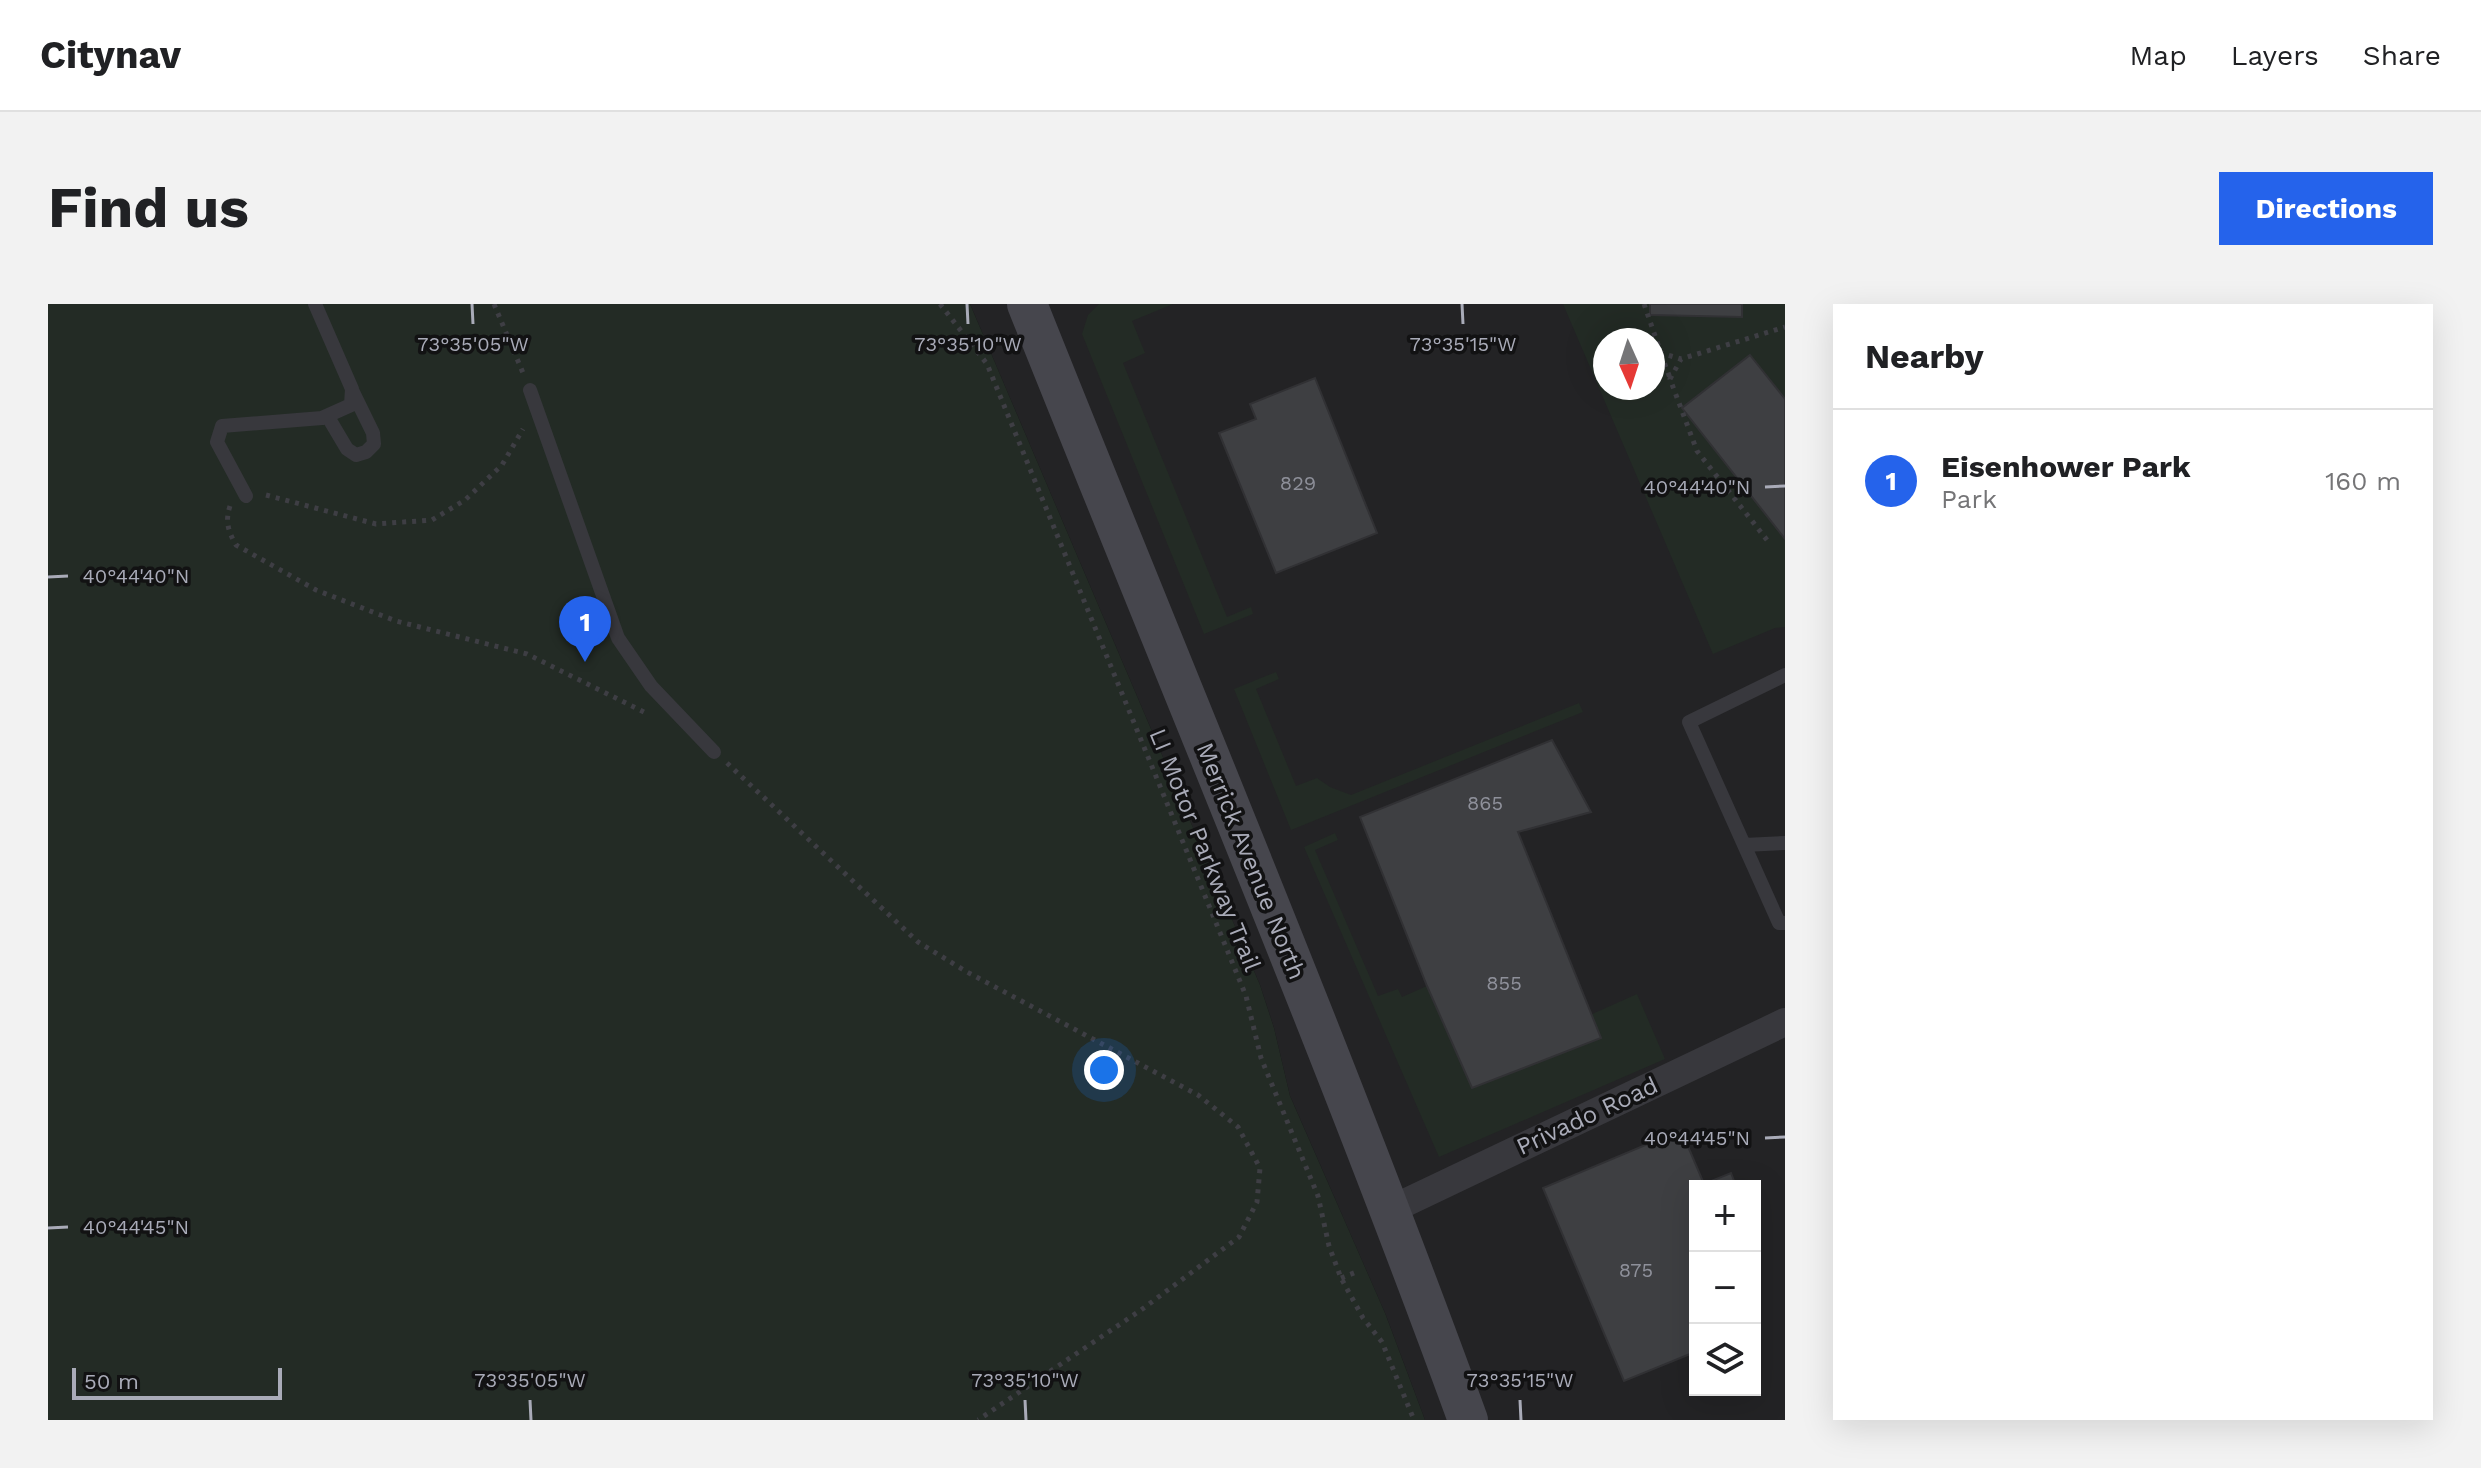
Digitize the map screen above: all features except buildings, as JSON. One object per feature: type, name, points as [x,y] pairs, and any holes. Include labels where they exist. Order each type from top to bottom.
[{"type":"main road","name":"Merrick Avenue North","points":[[1027,304],[1406,1251],[1468,1420]]},
{"type":"street","name":"Privado Road","points":[[1388,1211],[1785,1022]]},
{"type":"lane","points":[[315,304],[373,433],[374,444],[366,452],[356,455],[347,449],[328,417]]},
{"type":"lane","points":[[246,496],[217,442],[222,426],[328,417],[351,405],[352,389]]},
{"type":"lane","points":[[530,390],[618,638],[651,686],[714,752]]},
{"type":"lane","points":[[1785,675],[1689,722],[1779,923],[1785,923]]},
{"type":"lane","points":[[1744,845],[1785,843]]},
{"type":"path","points":[[494,304],[530,390],[525,425],[502,465],[465,500],[432,520],[376,524],[270,495],[246,496],[230,506],[226,520],[229,534],[236,545],[316,590],[396,621],[527,654],[649,714]]},
{"type":"path","name":"LI Motor Parkway Trail","points":[[940,304],[987,364],[1246,996],[1261,1058],[1318,1196],[1329,1246],[1341,1278],[1363,1318],[1382,1342],[1414,1420]]},
{"type":"path","points":[[1644,304],[1652,328]]},
{"type":"path","points":[[1665,354],[1681,359],[1785,327]]},
{"type":"path","points":[[1670,379],[1681,359]]},
{"type":"path","points":[[1665,365],[1697,451],[1767,540]]},
{"type":"path","points":[[714,752],[918,942],[967,972],[1198,1095],[1238,1127],[1260,1168],[1257,1202],[1239,1237],[1141,1310],[978,1420]]},
{"type":"path","points":[[1341,1278],[1359,1271]]},
{"type":"shaded area","points":[[48,304],[970,304],[1260,985],[1290,1096],[1385,1313],[1425,1420],[48,1420]]},
{"type":"shaded area","points":[[970,304],[1785,304],[1785,1420],[1425,1420],[1385,1313],[1290,1096],[1260,985]]},
{"type":"shaded area","points":[[1099,304],[1173,304],[1132,321],[1145,353],[1123,363],[1227,617],[1251,607],[1253,614],[1204,634],[1082,334],[1088,315]]},
{"type":"shaded area","points":[[1563,304],[1785,304],[1785,627],[1775,628],[1713,654],[1604,400],[1665,400],[1665,328],[1593,328],[1593,374]]},
{"type":"shaded area","points":[[1276,672],[1279,679],[1256,689],[1296,786],[1317,778],[1351,795],[1579,703],[1583,712],[1291,830],[1234,689]]},
{"type":"shaded area","points":[[1335,833],[1338,840],[1315,850],[1378,996],[1398,989],[1402,997],[1427,986],[1472,1088],[1597,1034],[1590,1015],[1637,994],[1665,1059],[1439,1157],[1304,847]]},
{"type":"place","name":"Eisenhower Park","points":[[585,662]]}]
